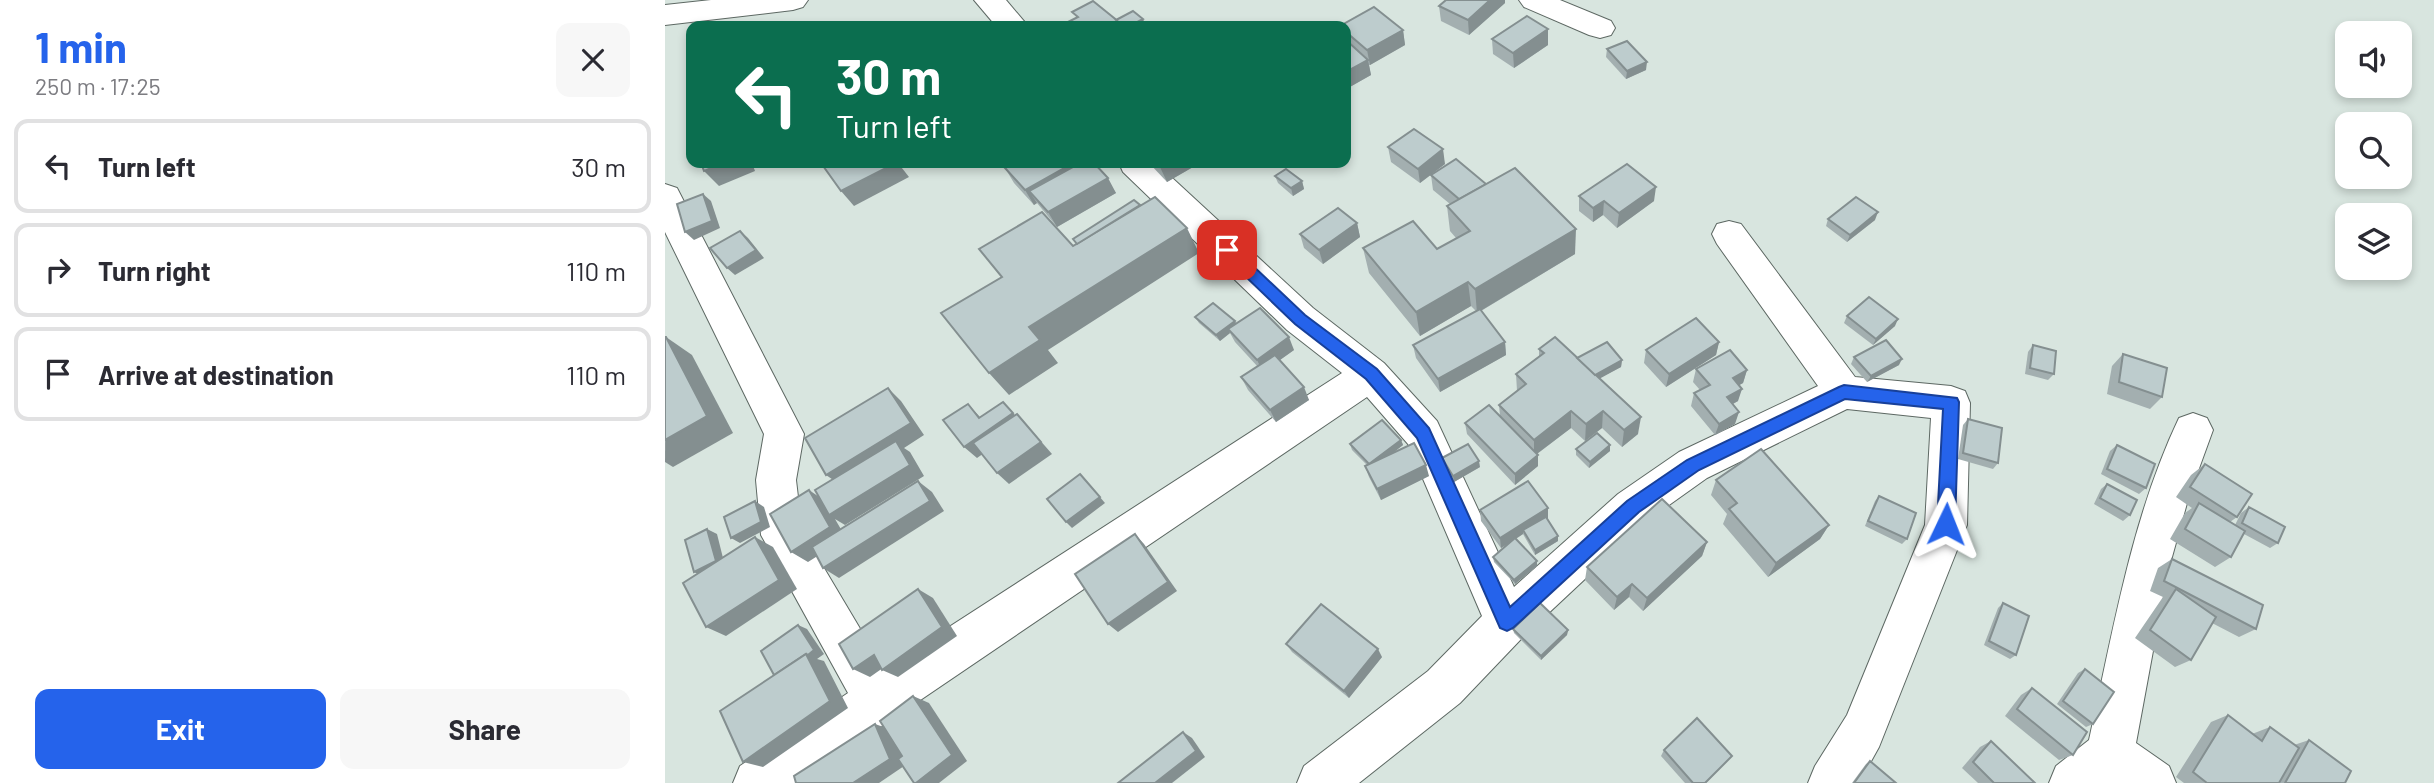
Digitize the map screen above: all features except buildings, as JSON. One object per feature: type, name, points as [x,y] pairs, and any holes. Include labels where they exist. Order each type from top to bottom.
[{"type":"street","points":[[665,15],[793,0]]},
{"type":"street","points":[[989,0],[1008,21]]},
{"type":"street","points":[[1534,0],[1601,28]]},
{"type":"street","points":[[1140,168],[1300,319],[1371,374],[1423,433],[1507,622]]},
{"type":"street","points":[[665,197],[784,435],[776,480],[782,535],[877,701]]},
{"type":"street","points":[[1729,234],[1844,392]]},
{"type":"street","points":[[757,783],[1371,374]]},
{"type":"street","points":[[1321,783],[1444,687],[1507,622],[1633,507],[1693,465],[1844,392],[1951,402],[1946,524],[1863,731],[1832,783]]},
{"type":"street","points":[[2073,783],[2110,754],[2146,575],[2169,496],[2193,430]]},
{"type":"street","points":[[2110,754],[2152,783]]},
{"type":"route","points":[[1227,250],[1300,319],[1371,374],[1423,433],[1507,622],[1633,507],[1693,465],[1844,392],[1951,402],[1946,524]]}]
